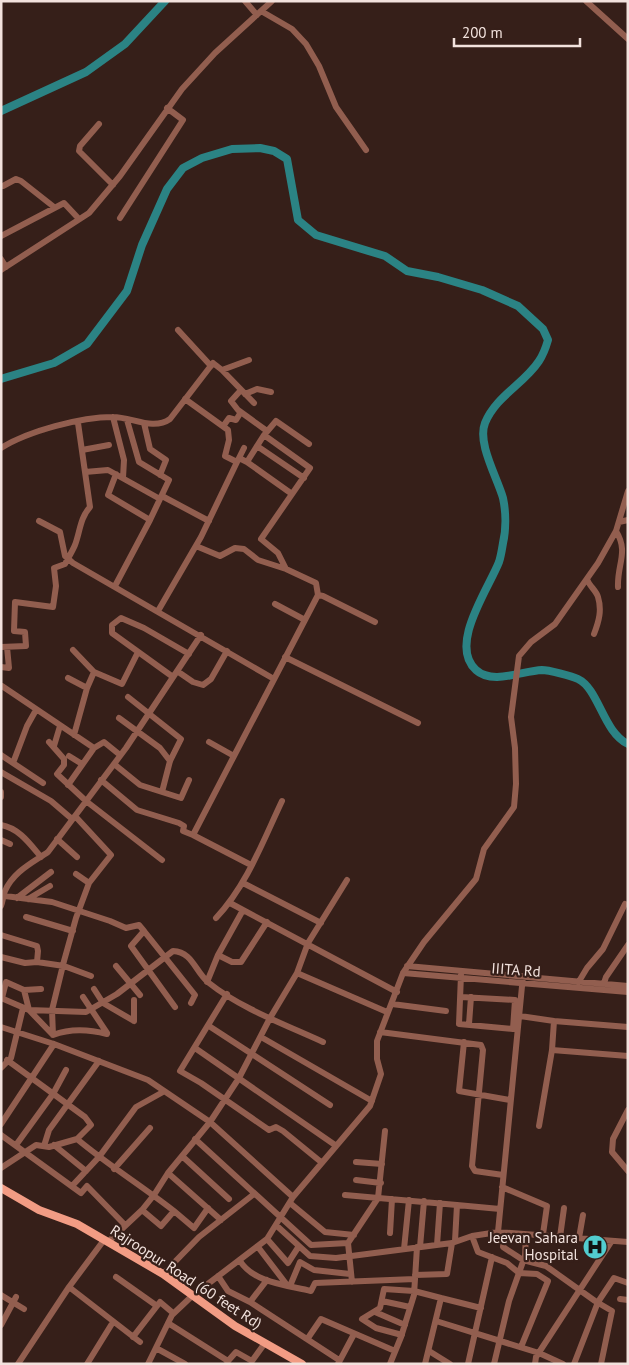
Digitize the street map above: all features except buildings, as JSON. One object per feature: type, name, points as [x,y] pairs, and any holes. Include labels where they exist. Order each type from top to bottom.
[{"type":"main road","name":"Rajroopur Road (60 feet Rd)","points":[[1,1188],[39,1210],[77,1224],[162,1274],[235,1326],[302,1364]]},
{"type":"street","points":[[245,1],[259,13],[292,29],[306,44],[319,66],[336,107],[366,150]]},
{"type":"street","points":[[1,259],[4,269],[89,212],[113,185],[167,108],[215,53],[272,1]]},
{"type":"street","points":[[586,1],[628,39]]},
{"type":"street","points":[[120,218],[183,120],[167,108]]},
{"type":"street","points":[[99,124],[80,146],[79,152],[113,185]]},
{"type":"street","points":[[3,186],[16,179],[21,181],[54,207]]},
{"type":"street","points":[[1,236],[64,203],[79,219]]},
{"type":"street","points":[[178,330],[211,366]]},
{"type":"street","points":[[222,370],[248,360]]},
{"type":"street","points":[[1,448],[13,440],[78,423],[113,417],[144,423],[168,421],[215,363],[254,403]]},
{"type":"street","points":[[272,392],[257,390],[243,392],[231,400],[241,412],[265,433],[309,466],[309,470],[304,478],[261,538],[278,553],[286,569]]},
{"type":"street","points":[[185,399],[224,425],[230,435],[224,454],[247,462],[292,494]]},
{"type":"street","points":[[224,425],[229,418],[236,420],[241,412]]},
{"type":"street","points":[[113,417],[124,460],[123,478]]},
{"type":"street","points":[[115,586],[169,481],[139,462],[127,420]]},
{"type":"street","points":[[247,462],[265,433],[276,421],[309,444]]},
{"type":"street","points":[[1,667],[9,668],[4,647],[26,646],[25,632],[14,631],[15,602],[53,607],[56,586],[54,568],[65,564],[76,543],[76,534],[86,511],[90,507],[78,423]]},
{"type":"street","points":[[144,423],[150,449],[166,460],[160,475]]},
{"type":"street","points":[[82,450],[109,445]]},
{"type":"street","points":[[257,446],[304,478]]},
{"type":"street","points":[[158,611],[196,546],[244,448]]},
{"type":"street","points":[[85,472],[104,469],[209,521]]},
{"type":"street","points":[[116,474],[108,494],[150,520]]},
{"type":"street","points":[[148,1364],[173,1313],[192,1296],[240,1262],[267,1239],[277,1226],[291,1200],[372,1101],[381,1074],[377,1059],[377,1041],[403,973],[476,879],[484,849],[514,807],[516,748],[511,717],[517,665],[521,653],[555,624],[587,579],[616,530],[628,491]]},
{"type":"street","points":[[619,522],[628,520]]},
{"type":"street","points":[[39,521],[60,532],[65,556],[274,679]]},
{"type":"street","points":[[616,530],[624,548],[618,576],[618,586]]},
{"type":"street","points":[[193,835],[318,595],[316,583],[286,569],[258,560],[244,549],[235,548],[220,556],[196,546]]},
{"type":"street","points":[[587,579],[589,586],[598,596],[601,614],[594,634]]},
{"type":"street","points":[[318,595],[324,596],[375,622]]},
{"type":"street","points":[[275,604],[305,620]]},
{"type":"street","points":[[188,654],[144,628],[121,618],[112,624],[112,633],[138,652],[175,674],[203,685],[211,679],[227,651]]},
{"type":"street","points":[[1,906],[3,893],[30,862],[41,857],[58,839],[114,764],[201,635]]},
{"type":"street","points":[[73,650],[94,672],[122,684],[138,652]]},
{"type":"street","points":[[285,657],[418,723]]},
{"type":"street","points":[[74,736],[87,688],[94,672]]},
{"type":"street","points":[[68,678],[87,688]]},
{"type":"street","points":[[2,686],[94,748]]},
{"type":"street","points":[[128,697],[181,739],[170,761],[170,768],[162,792]]},
{"type":"street","points":[[13,763],[27,726],[36,710]]},
{"type":"street","points":[[119,718],[160,748],[170,761]]},
{"type":"street","points":[[60,726],[51,744],[64,759],[64,765],[57,774],[86,801],[162,860]]},
{"type":"street","points":[[68,785],[94,748],[104,742],[120,755]]},
{"type":"street","points":[[209,742],[234,756]]},
{"type":"street","points":[[1,756],[43,783]]},
{"type":"street","points":[[69,756],[82,764]]},
{"type":"street","points":[[114,764],[140,785],[181,798],[189,780]]},
{"type":"street","points":[[1,772],[51,801],[74,818],[111,855],[89,883],[78,910],[52,1010],[53,1036]]},
{"type":"street","points":[[102,780],[137,810],[179,823],[184,826],[183,831],[251,865]]},
{"type":"street","points":[[1,792],[1,797]]},
{"type":"street","points":[[216,918],[230,903],[243,883],[282,801]]},
{"type":"street","points":[[1,825],[10,827],[21,834],[41,857]]},
{"type":"street","points":[[58,839],[78,857]]},
{"type":"street","points":[[1,840],[10,844]]},
{"type":"street","points":[[17,898],[51,872]]},
{"type":"street","points":[[76,874],[89,883]]},
{"type":"street","points":[[18,1364],[70,1287],[106,1241],[142,1210],[168,1173],[210,1122],[224,1098],[239,1078],[270,1018],[297,973],[308,944],[347,880]]},
{"type":"street","points":[[243,883],[322,923]]},
{"type":"street","points":[[28,899],[50,886]]},
{"type":"street","points":[[3,893],[17,898],[52,902],[126,928],[139,925],[195,996],[191,1003]]},
{"type":"street","points":[[230,903],[397,992]]},
{"type":"street","points":[[578,984],[603,949],[625,904]]},
{"type":"street","points":[[207,982],[218,955],[243,910]]},
{"type":"street","points":[[26,917],[73,931]]},
{"type":"street","points":[[218,955],[232,962],[242,962],[267,922]]},
{"type":"street","points":[[144,931],[131,946],[175,1007]]},
{"type":"street","points":[[1,935],[36,946],[38,950],[37,962]]},
{"type":"street","points":[[604,983],[606,977],[628,945]]},
{"type":"street","points":[[41,989],[24,990],[6,982],[2,998],[27,1009],[86,1012],[131,984],[173,951],[179,951],[192,959],[207,982],[270,1018],[323,1042]]},
{"type":"street","points":[[1,957],[25,963],[37,962],[64,966],[91,976]]},
{"type":"street","points":[[94,989],[103,1003],[134,1021],[137,998],[131,984],[116,966]]},
{"type":"street","name":"IIITA Rd","points":[[407,966],[626,988]]},
{"type":"street","points":[[460,970],[462,978],[459,1024],[513,1029],[515,1000],[461,997]]},
{"type":"street","points":[[297,973],[387,1012]]},
{"type":"street","name":"IIITA Rd","points":[[403,973],[462,978],[523,979]]},
{"type":"street","points":[[498,1232],[523,979]]},
{"type":"street","name":"IIITA Rd","points":[[578,984],[604,983],[626,988]]},
{"type":"street","points":[[24,990],[27,1009],[53,1036]]},
{"type":"street","points":[[227,994],[180,1072],[224,1098],[269,1130],[276,1127],[283,1130],[321,1162]]},
{"type":"street","points":[[53,1036],[67,1031],[89,1029],[107,1034],[84,997]]},
{"type":"street","points":[[469,1024],[471,997]]},
{"type":"street","points":[[392,1004],[446,1011]]},
{"type":"street","points":[[1,1068],[11,1058],[16,1031],[27,1009]]},
{"type":"street","points":[[520,1016],[554,1021],[628,1027]]},
{"type":"street","points":[[539,1126],[552,1050],[554,1021]]},
{"type":"street","points":[[208,1026],[330,1105]]},
{"type":"street","points":[[1,1027],[54,1044],[148,1080],[162,1092],[210,1122],[325,1232],[354,1235]]},
{"type":"street","points":[[380,1032],[478,1043],[482,1047],[477,1094],[473,1170],[503,1175]]},
{"type":"street","points":[[260,1037],[372,1101]]},
{"type":"street","points":[[464,1042],[458,1091],[510,1100]]},
{"type":"street","points":[[1,1124],[54,1044]]},
{"type":"street","points":[[195,1048],[335,1145]]},
{"type":"street","points":[[552,1050],[628,1056]]},
{"type":"street","points":[[1,1168],[36,1145],[54,1146],[77,1139],[91,1125],[85,1117],[7,1060]]},
{"type":"street","points":[[44,1146],[49,1130],[99,1061]]},
{"type":"street","points":[[16,1145],[52,1094],[66,1070]]},
{"type":"street","points":[[72,1186],[99,1157],[136,1107],[162,1092]]},
{"type":"street","points":[[628,1110],[613,1139],[612,1152],[628,1171]]},
{"type":"street","points":[[114,1169],[150,1128]]},
{"type":"street","points":[[352,1282],[348,1243],[378,1198],[385,1131]]},
{"type":"street","points":[[1,1134],[81,1193],[87,1186],[125,1225]]},
{"type":"street","points":[[77,1139],[114,1169],[154,1195],[203,1234]]},
{"type":"street","points":[[195,1139],[311,1245],[348,1243]]},
{"type":"street","points":[[54,1146],[86,1171]]},
{"type":"street","points":[[182,1156],[229,1199]]},
{"type":"street","points":[[356,1162],[382,1164]]},
{"type":"street","points":[[168,1173],[221,1220]]},
{"type":"street","points":[[356,1180],[381,1183]]},
{"type":"street","points":[[502,1187],[547,1206],[544,1234]]},
{"type":"street","points":[[162,1274],[180,1254],[203,1234],[254,1194]]},
{"type":"street","points":[[345,1195],[500,1209]]},
{"type":"street","points":[[390,1233],[392,1199]]},
{"type":"street","points":[[404,1249],[409,1200]]},
{"type":"street","points":[[390,1364],[402,1335],[414,1291],[424,1201]]},
{"type":"street","points":[[437,1245],[440,1203]]},
{"type":"street","points":[[240,1262],[246,1271],[267,1280],[310,1291],[315,1283],[352,1282],[447,1274],[457,1205]]},
{"type":"street","points":[[194,1228],[208,1208]]},
{"type":"street","points":[[560,1236],[564,1208]]},
{"type":"street","points":[[142,1210],[161,1226],[174,1211]]},
{"type":"street","points":[[579,1238],[582,1215]]},
{"type":"street","points":[[277,1226],[310,1256],[336,1258],[437,1245],[472,1236],[498,1232],[526,1235],[544,1234],[611,1242],[628,1242]]},
{"type":"street","points":[[505,1233],[503,1247],[523,1260],[546,1266],[612,1311],[601,1364]]},
{"type":"street","points":[[494,1364],[523,1260],[526,1235]]},
{"type":"street","points":[[472,1236],[478,1252],[508,1263],[519,1273],[537,1274],[548,1281],[521,1348]]},
{"type":"street","points":[[267,1239],[288,1263],[298,1246]]},
{"type":"street","points":[[534,1364],[539,1353],[611,1242]]},
{"type":"street","points":[[258,1247],[288,1286]]},
{"type":"street","points":[[468,1364],[492,1257]]},
{"type":"street","points":[[288,1286],[300,1262],[314,1270],[350,1274]]},
{"type":"street","points":[[218,1276],[228,1291],[250,1302],[308,1338],[339,1362],[354,1334]]},
{"type":"street","points":[[116,1277],[157,1306]]},
{"type":"street","points":[[574,1364],[598,1302],[614,1278],[628,1283]]},
{"type":"street","points":[[250,1302],[267,1280]]},
{"type":"street","points":[[70,1287],[140,1342]]},
{"type":"street","points":[[402,1335],[376,1328],[362,1319],[380,1308],[384,1289],[414,1291],[481,1308]]},
{"type":"street","points":[[1,1295],[14,1300],[24,1309]]},
{"type":"street","points":[[425,1364],[441,1298]]},
{"type":"street","points":[[620,1299],[628,1300]]},
{"type":"street","points":[[1,1324],[14,1300]]},
{"type":"street","points":[[382,1301],[410,1307]]},
{"type":"street","points":[[133,1337],[160,1302],[173,1313]]},
{"type":"street","points":[[375,1312],[405,1325]]},
{"type":"street","points":[[308,1338],[321,1319],[395,1351]]},
{"type":"street","points":[[436,1321],[539,1353],[563,1364]]},
{"type":"street","points":[[87,1364],[114,1322]]},
{"type":"street","points":[[168,1324],[227,1363],[236,1352],[252,1361],[265,1343]]},
{"type":"street","points":[[156,1348],[185,1364]]},
{"type":"street","points":[[429,1351],[450,1364]]},
{"type":"waterway","points":[[1,111],[86,72],[125,44],[165,1]]},
{"type":"waterway","points":[[1,379],[54,363],[87,344],[127,291],[142,245],[167,189],[183,168],[202,158],[232,149],[260,148],[274,151],[287,159],[298,220],[316,235],[385,256],[407,271],[438,277],[482,290],[518,306],[543,329],[548,340],[540,359],[526,377],[496,405],[485,423],[483,431],[486,450],[503,498],[505,527],[499,562],[473,616],[466,646],[469,659],[476,670],[483,674],[499,677],[542,670],[578,679],[591,692],[613,730],[628,744]]},
{"type":"place","name":"Jeevan Sahara Hospital","points":[[595,1247]]}]
